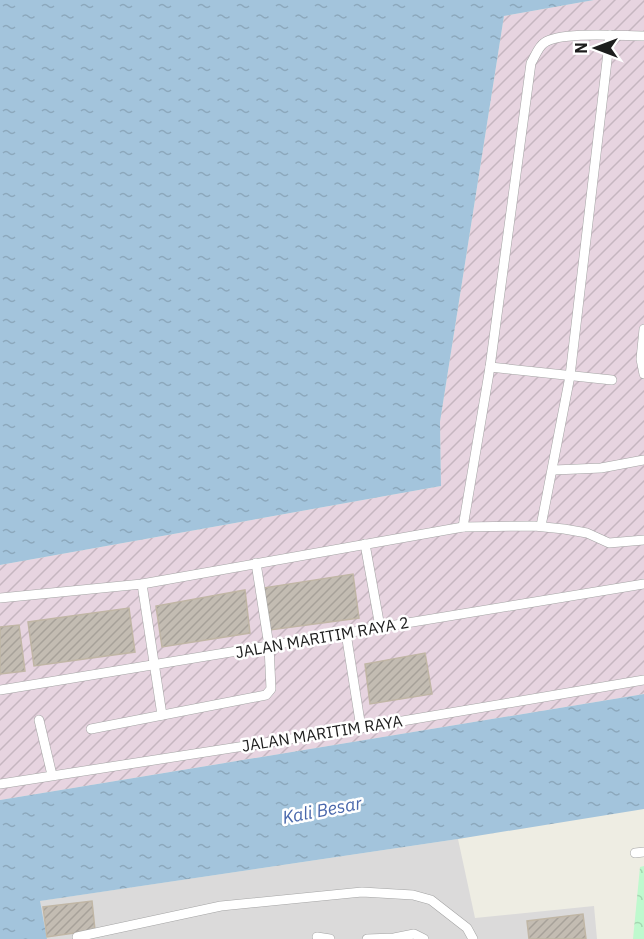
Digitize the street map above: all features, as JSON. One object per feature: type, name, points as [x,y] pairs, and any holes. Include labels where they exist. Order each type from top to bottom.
[{"type":"lane","points":[[463,527],[490,367],[531,63],[541,45],[551,39],[610,35],[644,36]]},
{"type":"lane","points":[[542,526],[570,376],[610,35]]},
{"type":"lane","points":[[643,374],[641,359],[644,329]]},
{"type":"lane","points":[[490,367],[612,380]]},
{"type":"lane","points":[[554,470],[601,468],[644,460]]},
{"type":"lane","points":[[0,598],[142,584],[463,527],[542,526],[587,533],[609,543],[644,540]]},
{"type":"lane","points":[[365,544],[380,627]]},
{"type":"lane","points":[[91,729],[266,695],[271,689],[269,646],[256,563]]},
{"type":"lane","points":[[142,584],[162,715]]},
{"type":"lane","name":"JALAN MARITIM RAYA 2","points":[[0,690],[644,584]]},
{"type":"lane","points":[[346,633],[361,728]]},
{"type":"lane","name":"JALAN MARITIM RAYA","points":[[0,784],[361,728],[644,680]]},
{"type":"lane","points":[[39,720],[52,775]]},
{"type":"lane","points":[[77,937],[220,906],[362,892],[413,895],[431,900],[467,928],[473,939]]},
{"type":"lane","points":[[367,939],[394,938],[414,934],[424,939]]},
{"type":"lane","points":[[317,937],[330,939]]},
{"type":"shaded area","points":[[594,0],[644,0],[644,694],[0,800],[0,565],[441,486],[440,422],[504,16]]},
{"type":"shaded area","points":[[458,839],[475,918],[594,906],[597,939],[47,939],[39,901]]},
{"type":"green space","points":[[644,866],[644,939],[633,939],[640,867]]},
{"type":"water","points":[[0,0],[594,0],[504,16],[440,422],[441,486],[0,565]]},
{"type":"water","name":"Kali Besar","points":[[644,694],[644,809],[40,901],[47,939],[0,939],[0,800]]},
{"type":"building","points":[[353,574],[359,618],[270,630],[263,588]]},
{"type":"building","points":[[245,590],[250,633],[162,647],[156,606]]},
{"type":"building","points":[[129,608],[135,652],[34,666],[28,622]]},
{"type":"building","points":[[19,625],[25,671],[0,674],[0,627]]},
{"type":"building","points":[[425,653],[432,694],[370,704],[365,664]]},
{"type":"building","points":[[92,901],[95,930],[47,937],[43,907]]},
{"type":"building","points":[[583,914],[586,939],[529,939],[527,921]]}]
